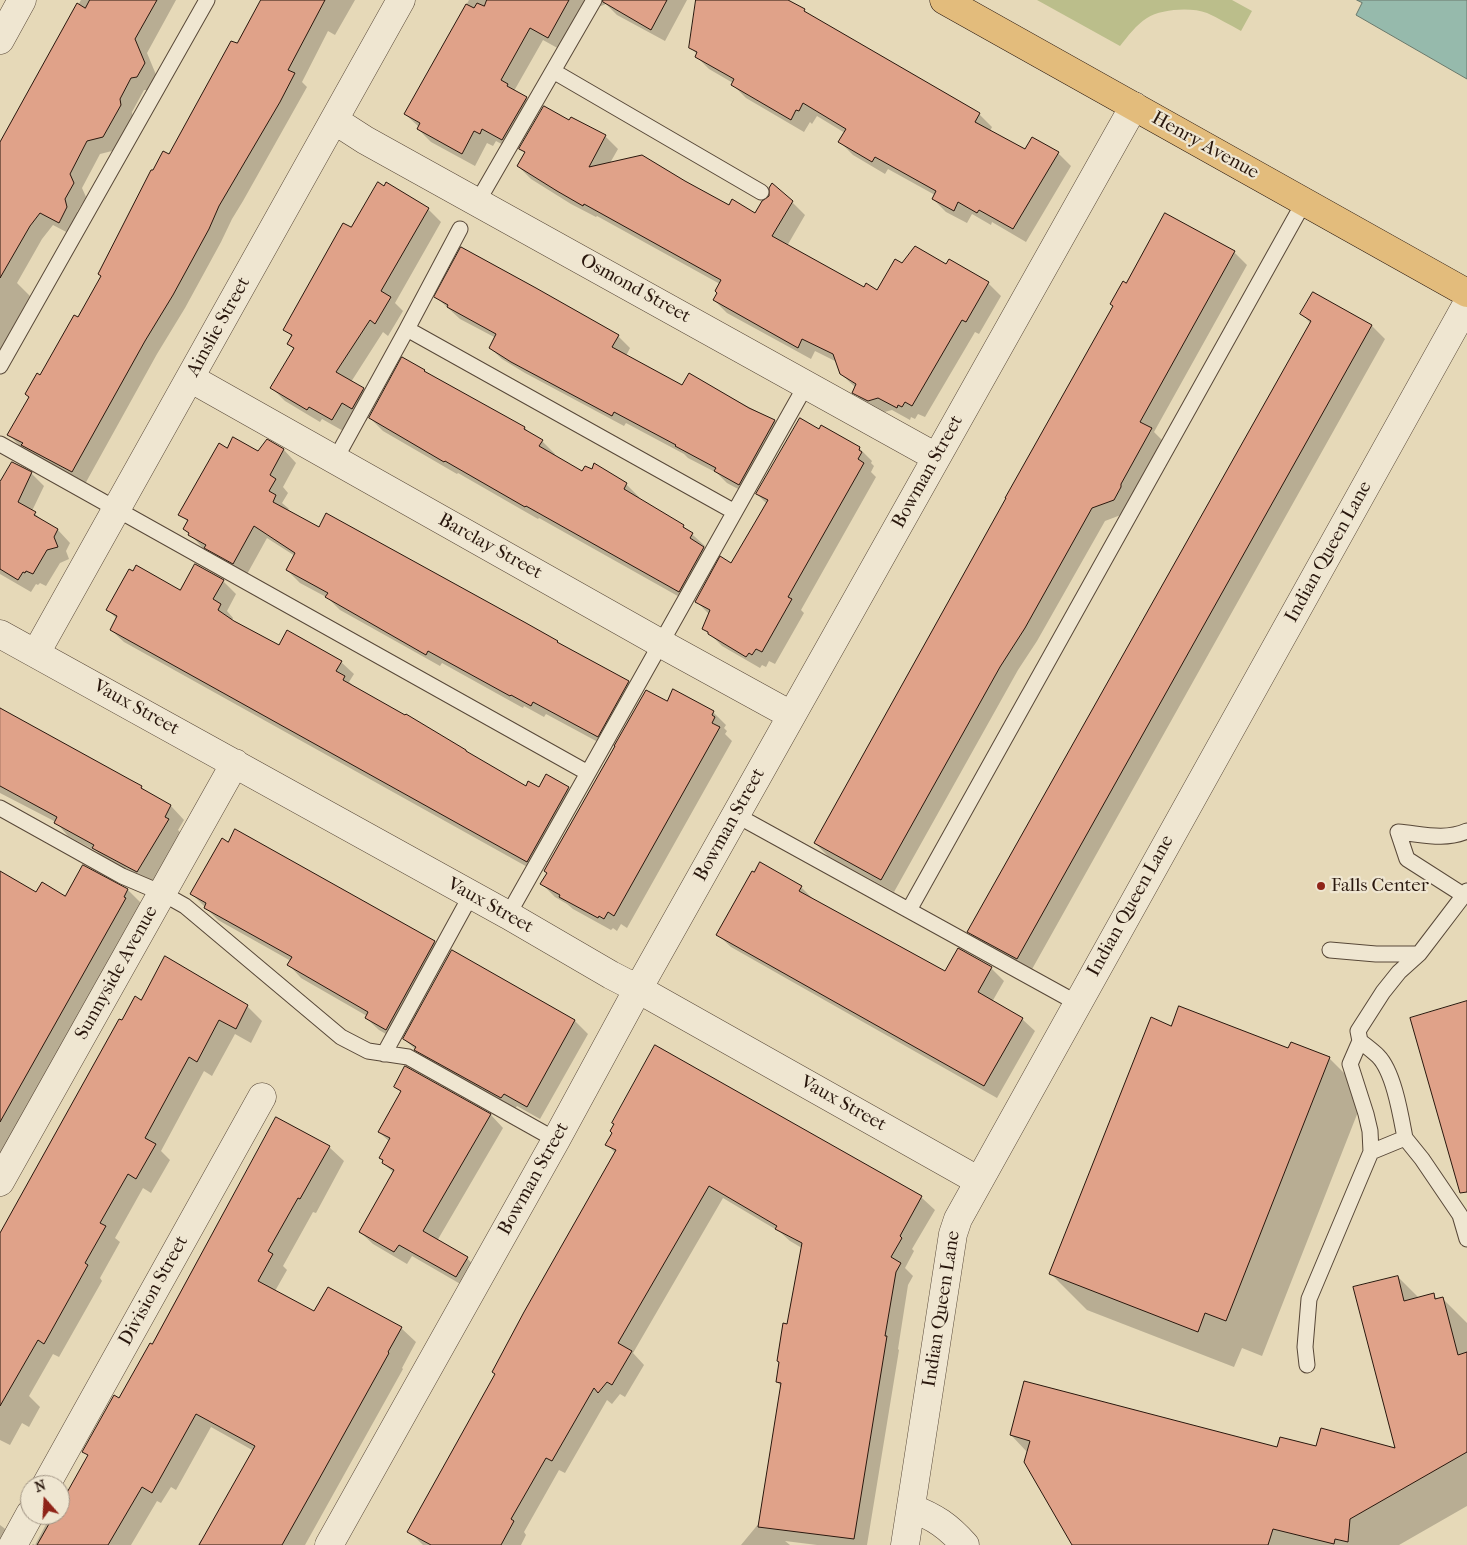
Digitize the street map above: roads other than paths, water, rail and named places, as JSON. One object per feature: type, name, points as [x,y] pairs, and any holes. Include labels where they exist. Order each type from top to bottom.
[{"type":"main road","name":"Henry Avenue","points":[[944,0],[1467,293]]},
{"type":"street","points":[[0,40],[22,0]]},
{"type":"street","name":"Ainslie Street","points":[[36,653],[401,0]]},
{"type":"street","name":"Bowman Street","points":[[329,1545],[556,1140],[638,989],[1134,106]]},
{"type":"street","name":"Osmond Street","points":[[334,120],[365,140],[478,201],[936,457]]},
{"type":"street","name":"Indian Queen Lane","points":[[905,1545],[953,1234],[963,1207],[1467,304]]},
{"type":"street","name":"Barclay Street","points":[[190,378],[660,643],[792,715]]},
{"type":"street","name":"Vaux Street","points":[[0,634],[508,915],[611,976],[638,989],[978,1181]]},
{"type":"street","name":"Sunnyside Avenue","points":[[0,1182],[235,763]]},
{"type":"street","name":"Division Street","points":[[52,1475],[262,1097]]},
{"type":"street","points":[[910,1508],[927,1514],[943,1523],[965,1545]]},
{"type":"street","points":[[13,1545],[24,1525]]},
{"type":"lane","points":[[0,366],[207,0]]},
{"type":"lane","points":[[478,201],[594,0]]},
{"type":"lane","points":[[554,71],[761,192]]},
{"type":"lane","points":[[910,910],[1304,202]]},
{"type":"lane","points":[[335,460],[460,229]]},
{"type":"lane","points":[[407,329],[733,511]]},
{"type":"lane","points":[[508,915],[733,511],[806,384]]},
{"type":"lane","points":[[0,444],[588,773]]},
{"type":"lane","points":[[0,808],[122,876],[162,893],[185,906],[341,1037],[368,1051],[408,1057],[556,1140]]},
{"type":"lane","points":[[736,815],[1077,1003]]},
{"type":"lane","points":[[1307,1366],[1305,1347],[1309,1299],[1371,1152],[1370,1132],[1366,1114],[1350,1064],[1360,1042],[1358,1032],[1382,992],[1399,972],[1419,954],[1466,893],[1407,859],[1398,832],[1425,834],[1441,838],[1467,831]]},
{"type":"lane","points":[[384,1054],[471,895]]},
{"type":"lane","points":[[1330,950],[1376,954],[1419,954]]},
{"type":"lane","points":[[1360,1042],[1380,1057],[1396,1095],[1405,1138],[1422,1159],[1460,1215],[1467,1239]]},
{"type":"lane","points":[[1371,1152],[1405,1138]]},
{"type":"place","name":"Falls Center","points":[[1321,886]]}]
